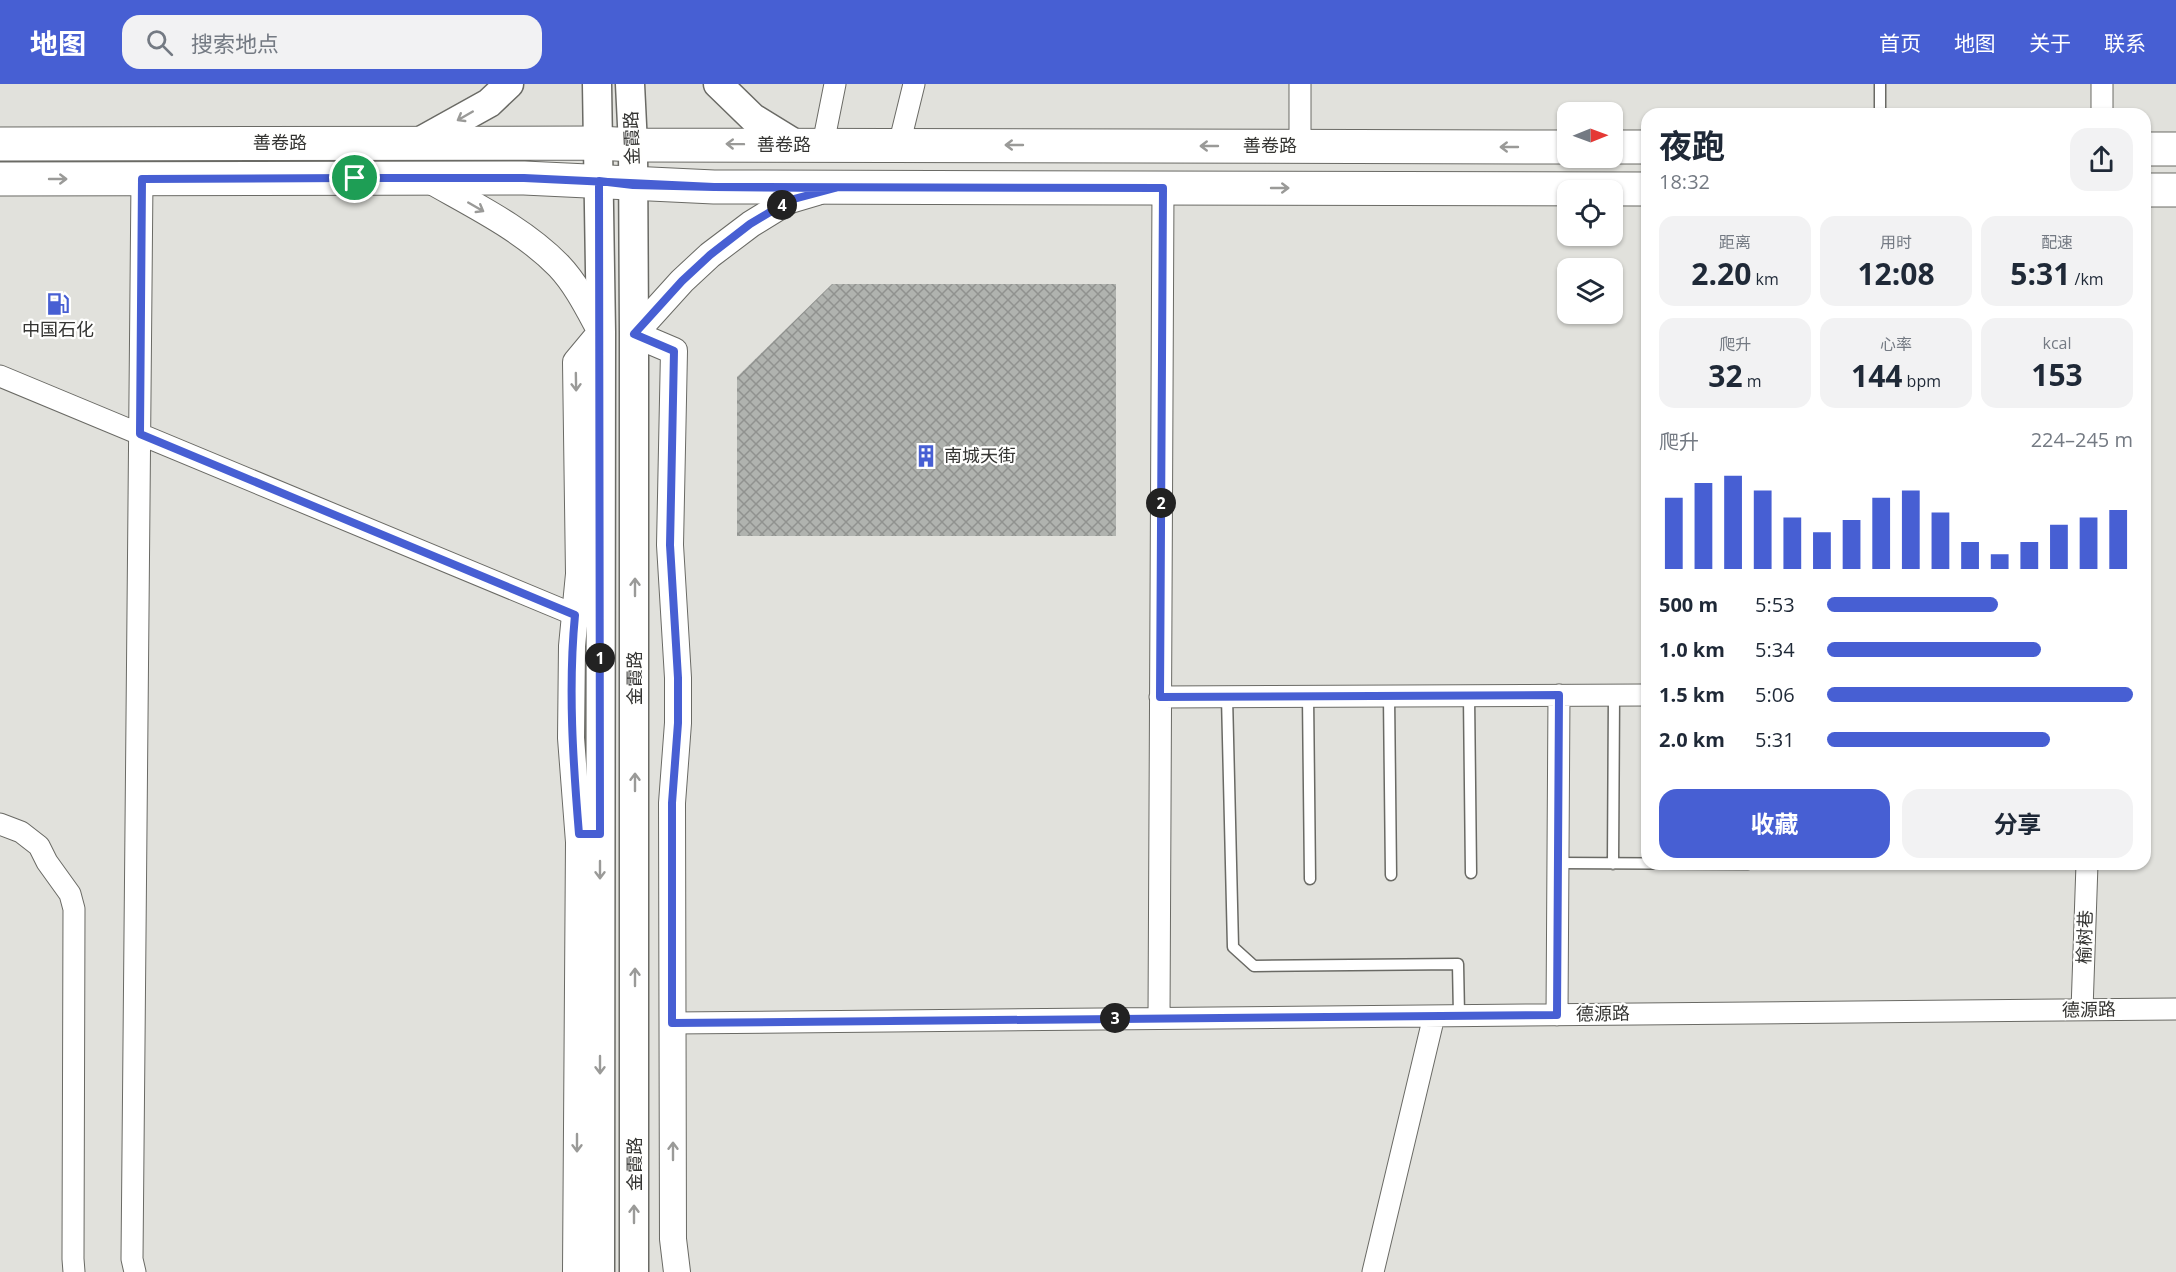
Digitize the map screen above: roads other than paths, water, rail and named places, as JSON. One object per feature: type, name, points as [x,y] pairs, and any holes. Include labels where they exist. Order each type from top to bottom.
[{"type":"main road","points":[[417,143],[489,102],[509,84]]},
{"type":"main road","name":"金霞路","points":[[597,84],[601,332],[587,620],[589,1011],[600,1272]]},
{"type":"main road","name":"金霞路","points":[[630,84],[633,145],[634,334],[634,1272]]},
{"type":"main road","points":[[718,84],[753,118],[810,145]]},
{"type":"main road","name":"善卷路","points":[[0,144],[599,143],[633,145],[1557,147]]},
{"type":"main road","points":[[1623,147],[1641,147]]},
{"type":"main road","points":[[2151,149],[2176,149]]},
{"type":"main road","name":"善卷路","points":[[0,179],[524,178],[599,181],[633,185]]},
{"type":"main road","points":[[633,185],[835,188],[1641,189]]},
{"type":"main road","points":[[2151,190],[2176,190]]},
{"type":"street","points":[[810,145],[835,84]]},
{"type":"street","points":[[899,145],[914,84]]},
{"type":"street","points":[[1300,84],[1300,146]]},
{"type":"street","points":[[2102,84],[2102,108]]},
{"type":"street","points":[[425,178],[499,220],[532,243],[560,267],[581,295],[601,332]]},
{"type":"street","points":[[135,1272],[132,1259],[142,179]]},
{"type":"street","points":[[677,1272],[673,1239],[672,803],[678,723],[678,678],[670,545],[674,351],[634,334],[682,281],[710,255],[750,224],[790,200],[835,188]]},
{"type":"street","points":[[1159,1018],[1163,188]]},
{"type":"street","points":[[0,376],[587,620]]},
{"type":"street","points":[[634,545],[670,545]]},
{"type":"street","points":[[1557,1015],[1559,695]]},
{"type":"street","points":[[1160,697],[1641,695]]},
{"type":"street","points":[[0,824],[21,832],[39,846],[47,862],[70,894],[74,909],[74,1272]]},
{"type":"street","name":"榆树巷","points":[[2082,1010],[2087,870]]},
{"type":"street","name":"德源路","points":[[635,1023],[2176,1009]]},
{"type":"street","points":[[576,1272],[589,1011]]},
{"type":"street","points":[[1373,1272],[1434,1016]]},
{"type":"lane","points":[[1880,84],[1880,108]]},
{"type":"lane","points":[[1613,864],[1614,695]]},
{"type":"lane","points":[[1308,696],[1311,879]]},
{"type":"lane","points":[[1389,696],[1391,874]]},
{"type":"lane","points":[[1469,696],[1471,873]]},
{"type":"lane","points":[[1227,697],[1233,946],[1254,966],[1458,964],[1459,1016]]},
{"type":"lane","points":[[1558,863],[1641,864]]},
{"type":"place","name":"中国石化","points":[[58,304]]},
{"type":"place","name":"南城天街","points":[[926,456]]}]
